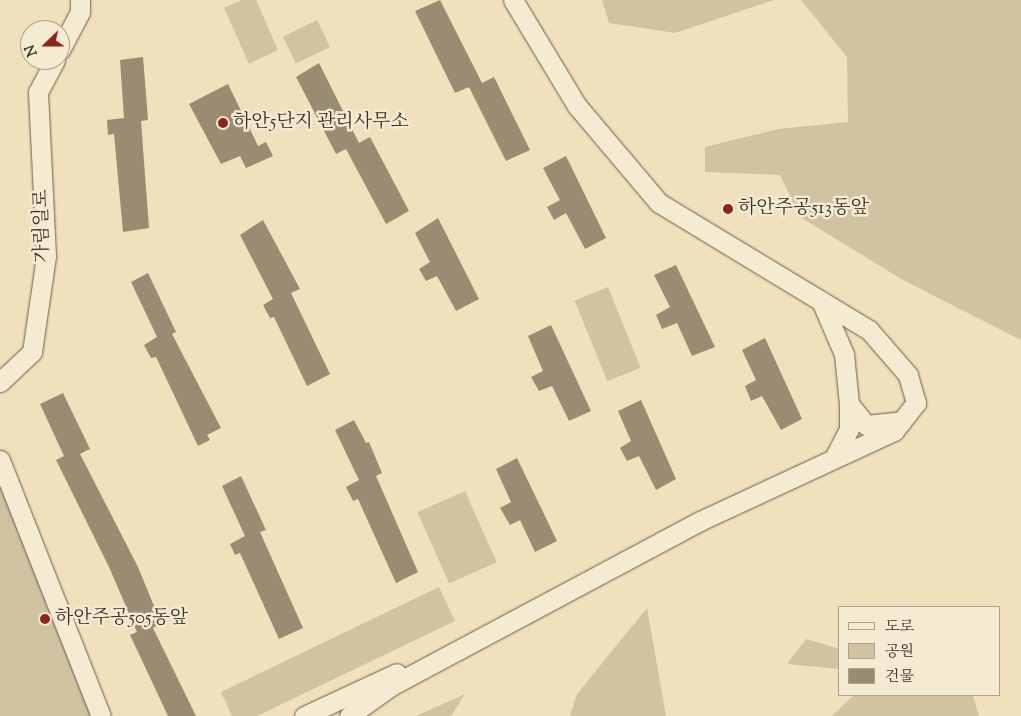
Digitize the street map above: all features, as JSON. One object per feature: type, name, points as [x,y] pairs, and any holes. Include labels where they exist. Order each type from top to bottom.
[{"type":"street","points":[[70,31],[80,12],[80,0]]},
{"type":"street","points":[[349,716],[391,686],[700,521],[894,430],[916,403],[908,375],[869,330],[659,203],[577,106],[513,0]]},
{"type":"street","name":"가림일로","points":[[0,382],[32,352],[46,256],[38,92],[49,70]]},
{"type":"street","points":[[822,303],[844,354],[849,404],[849,429],[835,457]]},
{"type":"street","points":[[849,404],[866,425],[902,421]]},
{"type":"street","points":[[0,460],[101,716]]},
{"type":"street","points":[[304,716],[374,682],[457,651]]},
{"type":"green space","points":[[242,0],[256,0],[278,50],[249,64],[224,8]]},
{"type":"green space","points":[[602,0],[774,0],[675,33],[609,23]]},
{"type":"green space","points":[[801,0],[1021,0],[1021,340],[903,280],[800,217],[780,175],[705,172],[705,147],[778,129],[848,122],[847,57]]},
{"type":"green space","points":[[317,20],[330,47],[296,64],[283,37]]},
{"type":"green space","points":[[608,287],[641,368],[607,381],[575,300]]},
{"type":"green space","points":[[0,461],[101,716],[0,716]]},
{"type":"green space","points":[[465,491],[497,562],[449,583],[417,512]]},
{"type":"green space","points":[[439,587],[455,621],[257,716],[232,716],[221,692]]},
{"type":"green space","points":[[647,608],[666,716],[570,716],[577,694]]},
{"type":"green space","points":[[806,639],[838,648],[838,669],[787,664]]},
{"type":"green space","points":[[465,694],[451,716],[416,716]]},
{"type":"green space","points":[[853,696],[973,696],[979,716],[832,716]]},
{"type":"building","points":[[440,0],[482,83],[494,77],[530,150],[506,161],[469,87],[455,93],[415,11]]},
{"type":"building","points":[[143,57],[148,120],[141,121],[149,228],[123,232],[114,134],[108,135],[107,120],[124,118],[120,60]]},
{"type":"building","points":[[319,63],[359,143],[370,137],[409,211],[386,224],[346,149],[336,154],[296,77]]},
{"type":"building","name":"하안5단지 관리사무소","points":[[228,84],[258,146],[266,142],[273,156],[246,168],[240,156],[221,164],[189,104]]},
{"type":"building","points":[[566,156],[606,238],[585,249],[566,213],[554,220],[547,207],[560,200],[543,168]]},
{"type":"building","points":[[438,218],[479,299],[456,311],[437,276],[426,281],[419,269],[430,262],[415,233]]},
{"type":"building","points":[[263,220],[300,289],[291,293],[330,374],[307,386],[274,317],[270,318],[263,305],[273,299],[240,235]]},
{"type":"building","points":[[676,265],[715,347],[692,356],[677,323],[662,329],[656,315],[670,307],[654,275]]},
{"type":"building","points":[[148,273],[176,332],[172,334],[221,428],[207,435],[210,440],[198,446],[156,357],[151,358],[144,345],[157,337],[131,282]]},
{"type":"building","points":[[551,325],[591,411],[569,421],[552,386],[539,391],[531,377],[543,371],[528,336]]},
{"type":"building","points":[[765,338],[802,419],[781,430],[762,396],[751,401],[745,386],[756,380],[742,350]]},
{"type":"building","points":[[63,393],[90,449],[80,454],[138,567],[161,623],[153,628],[196,716],[168,716],[130,635],[137,632],[109,567],[56,460],[64,456],[40,404]]},
{"type":"building","points":[[641,400],[676,479],[656,490],[639,456],[627,461],[620,448],[631,441],[618,411]]},
{"type":"building","points":[[354,420],[366,443],[369,442],[382,473],[376,476],[418,572],[396,583],[358,499],[353,501],[346,487],[359,480],[335,430]]},
{"type":"building","points":[[517,458],[557,541],[535,552],[520,520],[510,525],[500,508],[511,502],[496,469]]},
{"type":"building","points":[[241,476],[266,530],[260,532],[303,628],[279,639],[240,553],[235,555],[230,544],[245,536],[222,486]]},
{"type":"place","name":"하안5단지 관리사무소","points":[[223,123]]},
{"type":"place","name":"하안주공513동앞","points":[[728,209]]},
{"type":"place","name":"하안주공505동앞","points":[[45,619]]}]
